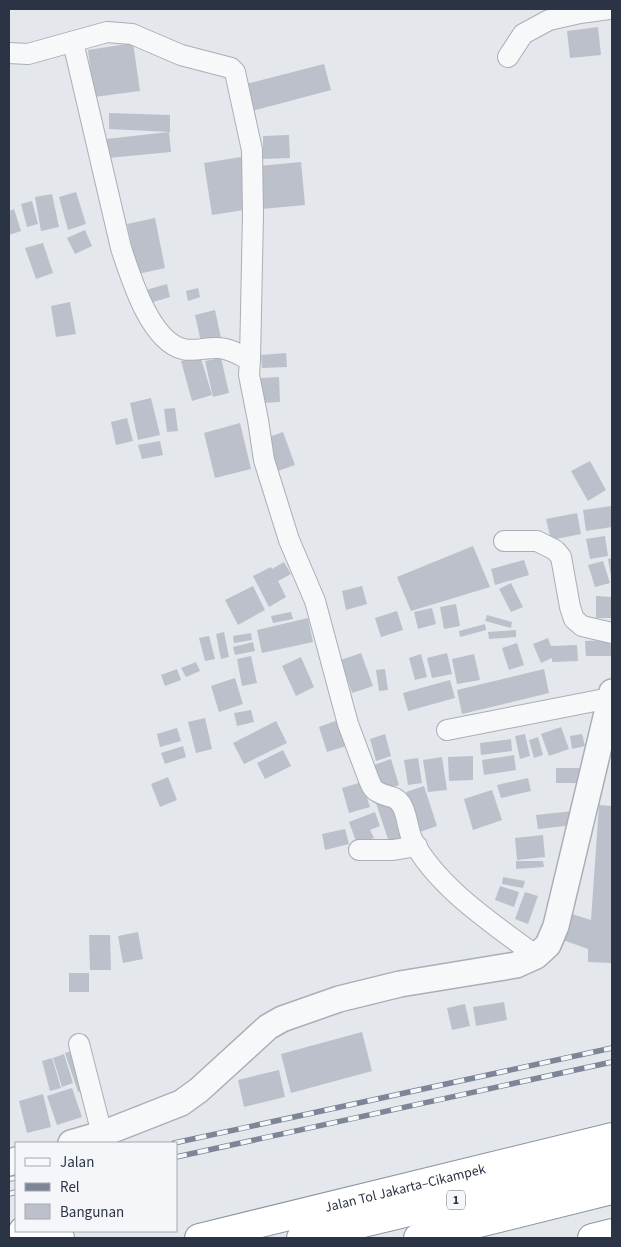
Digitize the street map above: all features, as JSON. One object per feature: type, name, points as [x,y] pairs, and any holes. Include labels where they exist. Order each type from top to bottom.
[{"type":"highway","name":"Jalan Tol Jakarta–Cikampek","points":[[199,1238],[612,1137]]},
{"type":"highway","name":"1","points":[[301,1238],[612,1163]]},
{"type":"highway","name":"1","points":[[376,1238],[612,1181]]},
{"type":"highway","name":"1","points":[[418,1238],[612,1190]]},
{"type":"highway","points":[[28,1232],[60,1238]]},
{"type":"highway","points":[[592,1238],[612,1233]]},
{"type":"street","points":[[508,57],[523,34],[549,20],[609,9]]},
{"type":"street","points":[[9,53],[28,54],[108,32],[132,34],[181,55],[231,68],[235,72],[252,150],[253,263],[249,376],[264,460],[289,540],[315,601],[348,724],[363,766],[374,789],[379,793],[394,797],[400,804],[417,846],[435,871],[456,893],[536,956]]},
{"type":"street","points":[[74,42],[121,248],[130,277],[145,312],[165,339],[184,349],[218,348],[230,350],[250,360]]},
{"type":"street","points":[[504,540],[537,541],[555,550],[561,557],[574,619],[582,626],[612,632]]},
{"type":"street","points":[[74,1142],[102,1134],[190,1098],[268,1028],[282,1019],[339,999],[400,984],[516,965],[536,956],[548,945],[556,926],[611,695],[447,730]]},
{"type":"street","points":[[359,850],[393,850],[417,846]]},
{"type":"street","points":[[78,1044],[92,1089],[102,1134]]},
{"type":"building","points":[[598,27],[601,55],[570,58],[567,31]]},
{"type":"building","points":[[133,43],[140,91],[94,97],[88,50]]},
{"type":"building","points":[[324,64],[331,90],[248,112],[242,85]]},
{"type":"building","points":[[109,113],[170,115],[170,132],[109,129]]},
{"type":"building","points":[[169,132],[171,152],[108,158],[106,139]]},
{"type":"building","points":[[289,135],[290,158],[263,159],[263,136]]},
{"type":"building","points":[[241,157],[250,209],[212,215],[204,163]]},
{"type":"building","points":[[301,162],[305,205],[262,209],[259,166]]},
{"type":"building","points":[[76,192],[86,224],[68,230],[59,197]]},
{"type":"building","points":[[52,194],[59,227],[41,231],[35,197]]},
{"type":"building","points":[[32,201],[38,224],[27,227],[21,204]]},
{"type":"building","points":[[14,209],[21,231],[9,235],[9,211]]},
{"type":"building","points":[[155,218],[165,268],[138,274],[127,224]]},
{"type":"building","points":[[85,230],[92,246],[75,254],[67,238]]},
{"type":"building","points":[[43,243],[53,273],[36,279],[25,248]]},
{"type":"building","points":[[167,284],[170,297],[150,303],[146,290]]},
{"type":"building","points":[[198,288],[200,297],[188,301],[186,291]]},
{"type":"building","points":[[70,302],[76,334],[56,337],[51,306]]},
{"type":"building","points":[[215,310],[221,338],[201,342],[195,315]]},
{"type":"building","points":[[286,353],[287,367],[262,368],[261,355]]},
{"type":"building","points":[[200,355],[212,395],[192,401],[181,361]]},
{"type":"building","points":[[221,358],[229,393],[213,397],[205,361]]},
{"type":"building","points":[[279,377],[280,402],[262,403],[261,378]]},
{"type":"building","points":[[151,398],[160,435],[138,440],[130,403]]},
{"type":"building","points":[[175,408],[178,431],[167,432],[164,409]]},
{"type":"building","points":[[127,418],[133,441],[116,445],[111,422]]},
{"type":"building","points":[[240,423],[251,469],[215,478],[204,433]]},
{"type":"building","points":[[283,432],[295,465],[275,472],[263,439]]},
{"type":"building","points":[[160,441],[163,455],[142,459],[138,445]]},
{"type":"building","points":[[590,461],[606,490],[588,501],[571,471]]},
{"type":"building","points":[[612,506],[612,527],[586,531],[583,510]]},
{"type":"building","points":[[577,513],[581,534],[551,540],[546,519]]},
{"type":"building","points":[[605,536],[608,556],[590,559],[586,539]]},
{"type":"building","points":[[473,546],[490,587],[411,611],[397,577]]},
{"type":"building","points":[[612,558],[612,576],[611,576],[608,559]]},
{"type":"building","points":[[524,560],[529,575],[495,585],[491,569]]},
{"type":"building","points":[[603,561],[610,583],[595,587],[588,565]]},
{"type":"building","points":[[284,562],[291,574],[278,581],[286,597],[269,607],[253,576]]},
{"type":"building","points":[[511,583],[523,607],[511,612],[499,589]]},
{"type":"building","points":[[253,586],[265,610],[238,625],[225,600]]},
{"type":"building","points":[[362,586],[367,604],[346,610],[342,591]]},
{"type":"building","points":[[596,596],[612,597],[612,618],[596,618]]},
{"type":"building","points":[[456,604],[460,626],[444,629],[440,607]]},
{"type":"building","points":[[432,608],[436,624],[418,629],[414,612]]},
{"type":"building","points":[[397,611],[403,630],[381,637],[375,618]]},
{"type":"building","points":[[291,612],[293,619],[273,623],[271,616]]},
{"type":"building","points":[[487,615],[512,622],[511,628],[485,621]]},
{"type":"building","points":[[308,618],[313,642],[262,653],[257,630]]},
{"type":"building","points":[[485,624],[486,630],[460,637],[459,631]]},
{"type":"building","points":[[516,630],[516,637],[489,639],[488,632]]},
{"type":"building","points":[[224,632],[229,657],[221,659],[216,634]]},
{"type":"building","points":[[251,633],[252,640],[234,643],[233,636]]},
{"type":"building","points":[[209,636],[215,659],[205,661],[199,638]]},
{"type":"building","points":[[548,638],[551,646],[577,645],[578,661],[552,662],[552,658],[541,663],[533,644]]},
{"type":"building","points":[[612,640],[612,656],[586,656],[585,641]]},
{"type":"building","points":[[253,642],[255,651],[235,655],[233,647]]},
{"type":"building","points":[[517,643],[524,665],[509,670],[502,648]]},
{"type":"building","points":[[361,653],[373,686],[352,693],[341,660]]},
{"type":"building","points":[[447,653],[452,674],[432,678],[427,658]]},
{"type":"building","points":[[421,654],[427,677],[415,680],[409,658]]},
{"type":"building","points":[[474,654],[480,680],[457,684],[452,659]]},
{"type":"building","points":[[251,656],[257,683],[242,686],[237,659]]},
{"type":"building","points":[[301,657],[314,687],[296,696],[282,666]]},
{"type":"building","points":[[196,662],[200,671],[186,677],[181,668]]},
{"type":"building","points":[[177,669],[181,680],[165,686],[161,675]]},
{"type":"building","points":[[385,669],[388,690],[379,691],[376,670]]},
{"type":"building","points":[[544,669],[549,693],[462,714],[457,690]]},
{"type":"building","points":[[235,678],[243,704],[219,712],[211,686]]},
{"type":"building","points":[[450,680],[455,698],[408,711],[403,693]]},
{"type":"building","points":[[251,710],[254,722],[237,726],[234,713]]},
{"type":"building","points":[[205,718],[212,749],[196,753],[188,722]]},
{"type":"building","points":[[338,720],[346,746],[327,752],[319,727]]},
{"type":"building","points":[[276,721],[287,743],[244,764],[233,743]]},
{"type":"building","points":[[561,727],[569,749],[549,756],[541,734]]},
{"type":"building","points":[[177,728],[181,741],[160,747],[157,734]]},
{"type":"building","points":[[385,734],[391,756],[376,761],[370,739]]},
{"type":"building","points":[[525,734],[530,756],[520,759],[515,736]]},
{"type":"building","points":[[582,734],[585,746],[572,749],[570,736]]},
{"type":"building","points":[[538,737],[543,755],[534,758],[529,740]]},
{"type":"building","points":[[511,739],[512,751],[481,755],[480,743]]},
{"type":"building","points":[[183,746],[186,757],[165,764],[161,753]]},
{"type":"building","points":[[283,750],[291,766],[265,779],[257,763]]},
{"type":"building","points":[[514,755],[516,770],[484,775],[482,760]]},
{"type":"building","points":[[473,756],[473,780],[449,781],[448,757]]},
{"type":"building","points":[[442,757],[447,790],[428,792],[423,760]]},
{"type":"building","points":[[418,758],[422,783],[408,785],[404,760]]},
{"type":"building","points":[[391,759],[399,785],[383,791],[374,765]]},
{"type":"building","points":[[556,768],[585,768],[585,783],[556,783]]},
{"type":"building","points":[[168,777],[177,800],[160,807],[151,784]]},
{"type":"building","points":[[528,778],[531,791],[501,798],[497,785]]},
{"type":"building","points":[[362,782],[370,807],[349,813],[342,788]]},
{"type":"building","points":[[424,786],[437,826],[420,832],[406,792]]},
{"type":"building","points":[[492,790],[502,820],[473,830],[464,799]]},
{"type":"building","points":[[392,798],[405,837],[389,842],[376,803]]},
{"type":"building","points":[[599,805],[612,806],[612,963],[588,962],[588,949],[563,940],[572,914],[591,920]]},
{"type":"building","points":[[573,811],[574,825],[538,829],[536,815]]},
{"type":"building","points":[[375,812],[380,826],[370,830],[374,838],[357,844],[349,822]]},
{"type":"building","points":[[345,829],[349,844],[325,850],[322,834]]},
{"type":"building","points":[[543,835],[545,857],[517,860],[515,838]]},
{"type":"building","points":[[516,861],[543,861],[544,867],[516,869]]},
{"type":"building","points":[[503,877],[525,881],[523,888],[502,884]]},
{"type":"building","points":[[500,886],[519,892],[514,907],[495,900]]},
{"type":"building","points":[[525,892],[538,896],[528,924],[515,919]]},
{"type":"building","points":[[138,932],[143,959],[123,963],[118,936]]},
{"type":"building","points":[[89,935],[110,935],[111,970],[90,970]]},
{"type":"building","points":[[69,973],[89,973],[89,992],[69,992]]},
{"type":"building","points":[[504,1002],[507,1020],[476,1026],[473,1007]]},
{"type":"building","points":[[465,1004],[470,1026],[452,1030],[447,1008]]},
{"type":"building","points":[[362,1032],[372,1071],[291,1093],[281,1054]]},
{"type":"building","points":[[75,1050],[87,1089],[78,1092],[65,1053]]},
{"type":"building","points":[[64,1054],[73,1083],[62,1087],[53,1058]]},
{"type":"building","points":[[52,1058],[61,1088],[50,1091],[42,1061]]},
{"type":"building","points":[[279,1070],[285,1097],[244,1107],[238,1080]]},
{"type":"building","points":[[72,1088],[82,1117],[57,1125],[47,1096]]},
{"type":"building","points":[[43,1094],[51,1127],[27,1133],[19,1101]]},
{"type":"railway","points":[[178,1142],[612,1048]]},
{"type":"railway","points":[[178,1157],[612,1062]]},
{"type":"railway","points":[[9,1179],[15,1178]]},
{"type":"railway","points":[[9,1194],[15,1192]]}]
